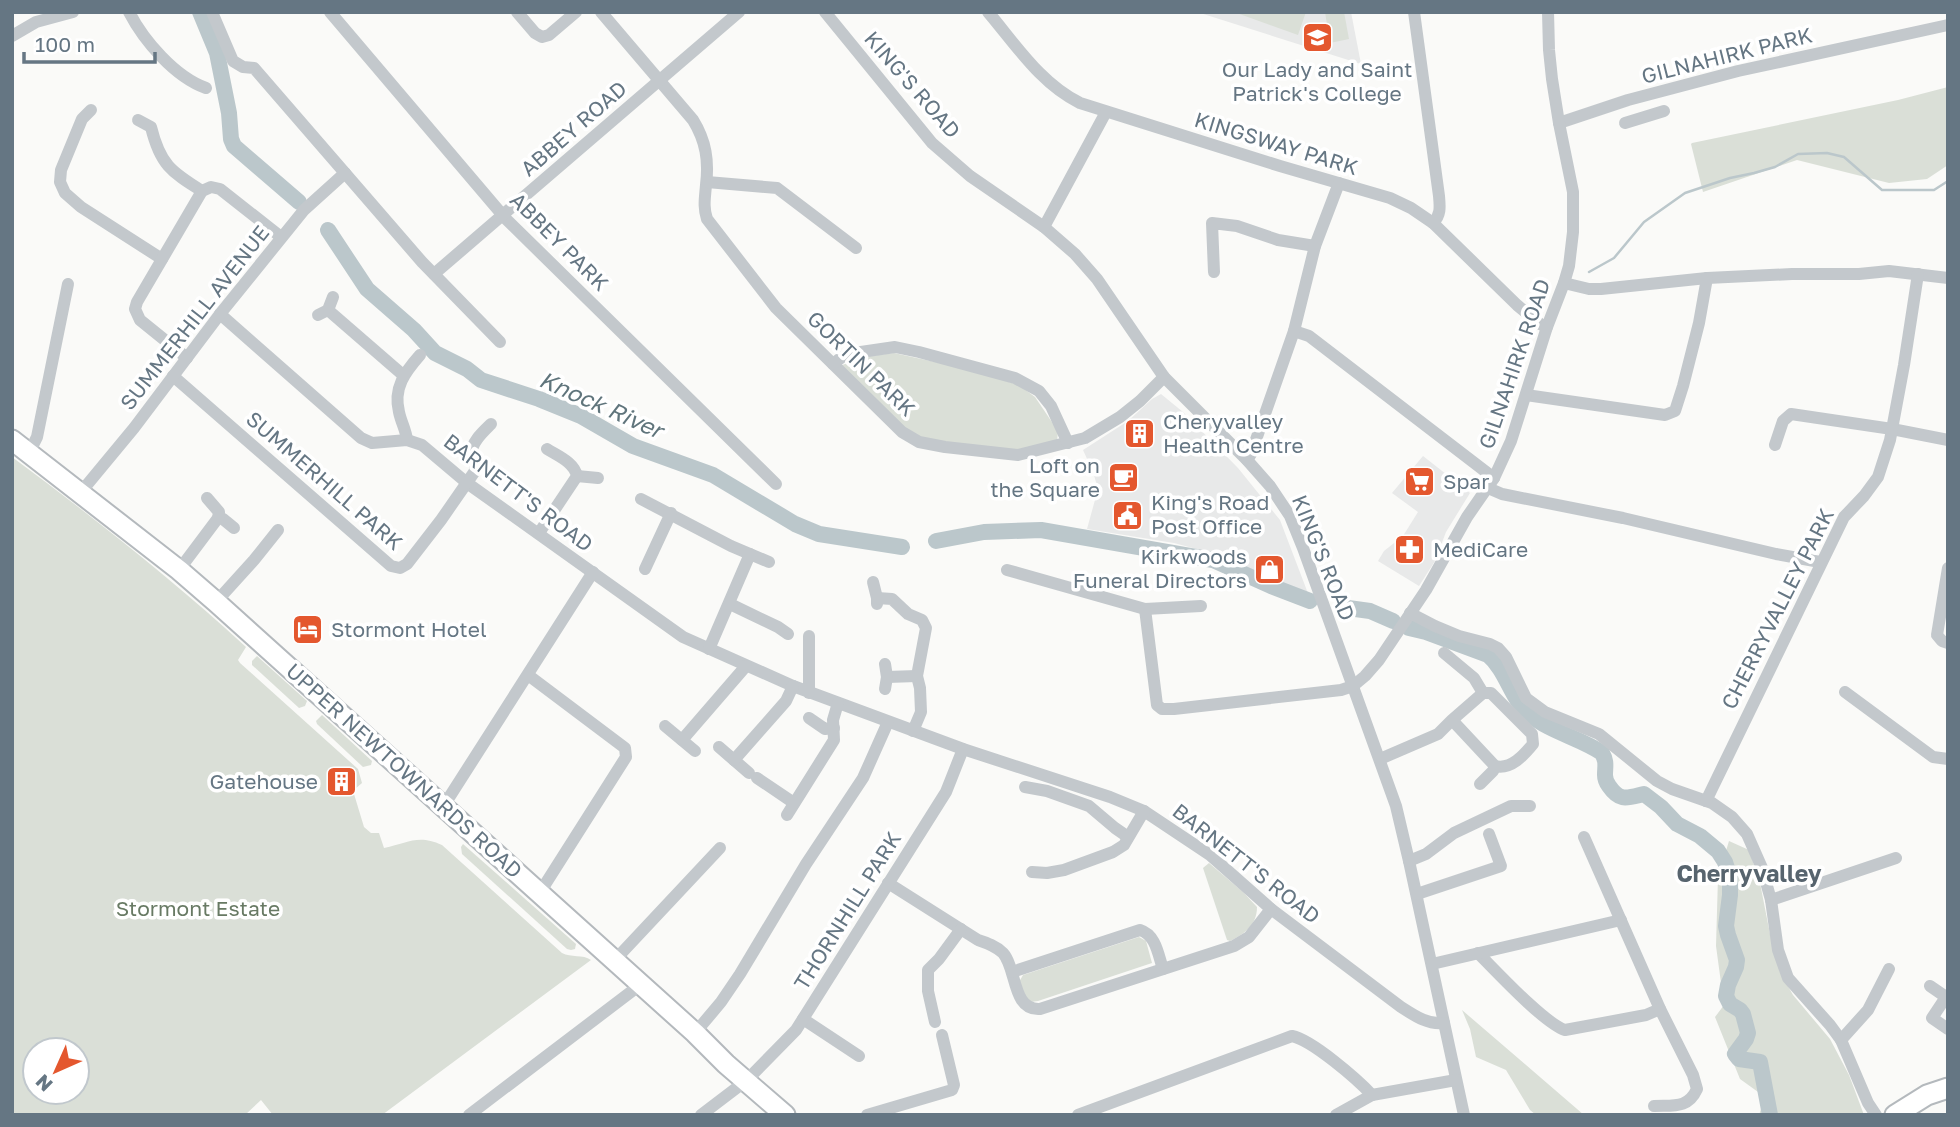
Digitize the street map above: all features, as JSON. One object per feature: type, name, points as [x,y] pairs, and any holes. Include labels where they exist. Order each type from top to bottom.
[{"type":"highway","name":"UPPER NEWTOWNARDS ROAD","points":[[12,440],[81,492],[216,602],[785,1115]]},
{"type":"highway","points":[[1895,1115],[1927,1095],[1948,1088]]},
{"type":"street","points":[[12,36],[36,22],[73,12]]},
{"type":"street","points":[[129,12],[145,40],[192,83],[206,88]]},
{"type":"street","points":[[212,12],[233,61],[243,67],[254,68],[434,275],[500,342]]},
{"type":"street","name":"ABBEY PARK","points":[[330,12],[503,216],[776,484]]},
{"type":"street","points":[[517,12],[535,33],[542,37],[549,35],[576,12]]},
{"type":"street","name":"GORTIN PARK","points":[[601,12],[693,120],[701,133],[708,155],[703,207],[707,219],[776,308],[902,432],[919,442],[1018,455],[1082,439],[1120,417],[1164,377]]},
{"type":"street","name":"ABBEY ROAD","points":[[434,275],[739,12]]},
{"type":"street","name":"KING'S ROAD","points":[[825,12],[932,143],[970,176],[1044,227],[1069,248],[1097,279],[1164,377],[1247,460],[1270,486],[1290,516],[1396,806],[1464,1115]]},
{"type":"street","name":"KINGSWAY PARK","points":[[988,12],[1049,84],[1080,103],[1390,198],[1411,208],[1433,223],[1517,304],[1547,327]]},
{"type":"street","points":[[1413,12],[1439,197],[1439,218],[1433,223]]},
{"type":"street","name":"GILNAHIRK ROAD","points":[[1353,686],[1372,669],[1440,567],[1467,517],[1491,483],[1511,441],[1547,327],[1564,283],[1571,251],[1574,213],[1570,173],[1559,122],[1549,50],[1548,12]]},
{"type":"street","name":"GILNAHIRK PARK","points":[[1559,122],[1638,97],[1738,71],[1948,25]]},
{"type":"street","points":[[1638,97],[1644,117]]},
{"type":"street","points":[[91,110],[82,119],[61,170],[60,182],[65,193],[81,207],[162,259]]},
{"type":"street","points":[[1625,123],[1664,111]]},
{"type":"street","points":[[1044,227],[1106,112]]},
{"type":"street","points":[[138,120],[151,127],[161,158],[176,175],[202,191]]},
{"type":"street","name":"SUMMERHILL AVENUE","points":[[81,492],[304,209],[345,173]]},
{"type":"street","points":[[707,182],[777,188],[856,248]]},
{"type":"street","points":[[1247,460],[1269,406],[1294,331],[1315,246],[1339,183]]},
{"type":"street","points":[[187,358],[140,320],[135,309],[202,191],[211,187],[220,189],[281,237]]},
{"type":"street","points":[[1214,272],[1212,223],[1237,226],[1278,240],[1315,246]]},
{"type":"street","points":[[1564,283],[1601,289],[1707,278],[1889,271],[1948,278]]},
{"type":"street","name":"CHERRYVALLEY PARK","points":[[1706,801],[1820,562],[1844,517],[1878,477],[1892,429],[1918,274]]},
{"type":"street","points":[[1526,395],[1671,414],[1676,409],[1683,386],[1707,278]]},
{"type":"street","points":[[29,453],[37,437],[68,284]]},
{"type":"street","points":[[326,307],[403,375]]},
{"type":"street","points":[[220,314],[361,438],[372,443],[407,440],[398,402],[403,375],[420,355]]},
{"type":"street","points":[[1294,331],[1309,336],[1491,483],[1502,495],[1623,518],[1820,562]]},
{"type":"street","points":[[833,364],[854,353],[895,347],[1015,378],[1039,391],[1051,406],[1068,443]]},
{"type":"street","name":"SUMMERHILL PARK","points":[[173,376],[391,566],[400,568],[407,564],[467,483]]},
{"type":"street","points":[[1775,445],[1783,421],[1791,414],[1948,440]]},
{"type":"street","points":[[467,483],[475,471],[476,464],[471,452],[473,444],[491,424]]},
{"type":"street","name":"BARNETT'S ROAD","points":[[407,440],[422,445],[467,483],[683,637],[793,687],[1144,811],[1210,855],[1271,909],[1414,1016],[1430,1023],[1444,1023]]},
{"type":"street","points":[[539,533],[577,476],[572,465],[547,449]]},
{"type":"street","points":[[577,476],[598,478]]},
{"type":"street","points":[[179,570],[218,518],[219,512],[207,498]]},
{"type":"street","points":[[641,499],[769,562]]},
{"type":"street","points":[[653,565],[671,513]]},
{"type":"street","points":[[218,518],[234,528]]},
{"type":"street","points":[[216,602],[278,530]]},
{"type":"street","points":[[709,649],[750,554]]},
{"type":"street","points":[[1948,568],[1937,635],[1942,641],[1948,642]]},
{"type":"street","points":[[1007,570],[1146,609],[1201,606]]},
{"type":"street","points":[[443,807],[593,572]]},
{"type":"street","points":[[873,582],[877,601],[892,599],[908,614],[922,620],[926,628],[917,676],[921,712],[914,731]]},
{"type":"street","points":[[730,604],[783,626]]},
{"type":"street","points":[[1146,609],[1157,705],[1162,709],[1341,690],[1353,686]]},
{"type":"street","points":[[1410,613],[1447,631],[1498,648],[1506,657],[1527,698],[1545,712],[1599,734],[1657,780],[1672,789],[1712,803],[1732,817],[1747,834],[1758,856],[1771,900],[1778,950],[1788,978],[1840,1040],[1876,1115]]},
{"type":"street","points":[[809,636],[809,693]]},
{"type":"street","points":[[1444,653],[1474,678],[1483,693]]},
{"type":"street","points":[[682,740],[746,666]]},
{"type":"street","points":[[1359,701],[1372,669]]},
{"type":"street","points":[[528,676],[625,748],[626,757],[539,894]]},
{"type":"street","points":[[885,676],[917,676]]},
{"type":"street","points":[[734,760],[786,701],[793,687]]},
{"type":"street","points":[[1845,692],[1933,757],[1948,759]]},
{"type":"street","points":[[1380,759],[1438,734],[1451,720],[1483,693],[1491,693],[1532,734],[1533,744],[1509,767],[1495,766],[1451,720]]},
{"type":"street","points":[[719,747],[791,809],[834,740],[833,720],[838,703]]},
{"type":"street","points":[[809,718],[825,729],[834,728]]},
{"type":"street","points":[[695,1033],[722,1002],[806,864],[863,778],[888,722]]},
{"type":"street","points":[[666,726],[695,751]]},
{"type":"street","name":"THORNHILL PARK","points":[[701,1115],[747,1080],[796,1030],[946,792],[963,749]]},
{"type":"street","points":[[1480,784],[1495,766]]},
{"type":"street","points":[[1025,787],[1046,790],[1089,806],[1128,836]]},
{"type":"street","points":[[1409,861],[1426,854],[1454,833],[1511,806],[1530,806]]},
{"type":"street","points":[[1032,872],[1064,870],[1113,852],[1124,845],[1144,811]]},
{"type":"street","points":[[1416,894],[1501,866],[1489,834]]},
{"type":"street","points":[[1584,837],[1697,1089],[1686,1104],[1654,1106]]},
{"type":"street","points":[[614,961],[720,848]]},
{"type":"street","points":[[1771,900],[1896,859]]},
{"type":"street","points":[[888,883],[1003,953],[1022,1002],[1032,1010],[1234,946],[1249,937],[1271,909]]},
{"type":"street","points":[[1432,964],[1621,920]]},
{"type":"street","points":[[935,1021],[928,991],[928,970],[961,929]]},
{"type":"street","points":[[1012,972],[1140,930],[1148,932],[1152,937],[1163,969]]},
{"type":"street","points":[[1478,953],[1556,1027],[1565,1030],[1646,1015],[1660,1009]]},
{"type":"street","points":[[1840,1040],[1868,1010],[1889,968]]},
{"type":"street","points":[[469,1115],[640,985]]},
{"type":"street","points":[[1930,986],[1945,997],[1932,1018],[1948,1029]]},
{"type":"street","points":[[803,1019],[859,1056]]},
{"type":"street","points":[[867,1115],[952,1090],[954,1085],[942,1035]]},
{"type":"street","points":[[1078,1115],[1292,1036],[1312,1045],[1372,1095]]},
{"type":"street","points":[[1336,1115],[1372,1095],[1456,1080]]},
{"type":"shaded area","name":"Our Lady and Saint Patrick's College","points":[[1197,12],[1351,12],[1361,64]]},
{"type":"shaded area","points":[[1161,394],[1183,412],[1238,468],[1280,520],[1309,596],[1306,598],[1271,584],[1215,554],[1174,543],[1087,529],[1098,489],[1083,450],[1128,421]]},
{"type":"shaded area","points":[[1423,456],[1470,493],[1446,532],[1435,561],[1419,586],[1378,561],[1384,551],[1403,536],[1418,512],[1392,493]]},
{"type":"green space","points":[[1234,12],[1306,12],[1298,35]]},
{"type":"green space","points":[[1325,12],[1344,12],[1349,39],[1330,43]]},
{"type":"green space","points":[[1948,87],[1948,165],[1927,179],[1889,183],[1797,160],[1703,192],[1692,143]]},
{"type":"green space","points":[[894,353],[967,369],[1019,385],[1035,397],[1058,431],[1057,442],[1014,451],[926,440],[899,425],[840,366],[862,357]]},
{"type":"green space","name":"Stormont Estate","points":[[12,457],[132,549],[246,647],[238,660],[240,663],[358,769],[362,783],[355,789],[354,794],[364,827],[371,833],[379,833],[384,848],[419,840],[442,845],[562,953],[591,960],[382,1115],[273,1115],[261,1100],[245,1115],[12,1115]]},
{"type":"green space","points":[[257,656],[307,701],[305,706],[299,708],[252,665]]},
{"type":"green space","points":[[322,715],[372,761],[371,765],[363,767],[317,724],[316,721]]},
{"type":"green space","points":[[1729,841],[1749,850],[1760,883],[1781,974],[1793,995],[1830,1039],[1849,1075],[1864,1115],[1759,1115],[1765,1097],[1740,1079],[1715,1017],[1724,1005],[1716,946],[1718,877]]},
{"type":"green space","points":[[463,844],[576,944],[575,949],[567,949],[462,854]]},
{"type":"green space","points":[[1209,863],[1257,907],[1255,919],[1249,928],[1230,941],[1227,940],[1203,868]]},
{"type":"green space","points":[[1139,937],[1146,941],[1152,963],[1031,1002],[1019,982],[1023,975]]},
{"type":"green space","points":[[1462,1010],[1584,1115],[1536,1115],[1530,1110],[1506,1070],[1476,1057],[1470,1029]]},
{"type":"waterway","name":"Knock River","points":[[200,12],[217,53],[234,146],[299,202]]},
{"type":"waterway","points":[[1589,272],[1614,258],[1644,222],[1685,193],[1775,167],[1798,154],[1827,153],[1844,157],[1882,190],[1934,190],[1948,181]]},
{"type":"waterway","name":"Knock River","points":[[328,230],[367,289],[414,330],[435,353],[467,369],[481,380],[581,416],[633,446],[713,475],[795,524],[819,534],[902,547]]},
{"type":"waterway","name":"Knock River","points":[[936,541],[984,532],[1041,530],[1213,560],[1310,601]]},
{"type":"waterway","name":"Knock River","points":[[1341,607],[1370,611],[1393,621]]},
{"type":"waterway","name":"Knock River","points":[[1409,628],[1488,655],[1529,714],[1546,726],[1602,753],[1606,781],[1617,795],[1628,797],[1644,794],[1677,824],[1700,836],[1718,851],[1730,878],[1726,926],[1737,960],[1726,996],[1730,1004],[1743,1014],[1748,1033],[1735,1054],[1739,1059],[1760,1062],[1770,1115]]},
{"type":"place","name":"Our Lady and Saint Patrick's College","points":[[1317,38]]},
{"type":"place","name":"Cheryvalley Health Centre","points":[[1140,434]]},
{"type":"place","name":"Loft on the Square","points":[[1123,478]]},
{"type":"place","name":"Spar","points":[[1420,482]]},
{"type":"place","name":"King's Road Post Office","points":[[1128,515]]},
{"type":"place","name":"MediCare","points":[[1410,550]]},
{"type":"place","name":"Kirkwoods Funeral Directors","points":[[1270,569]]},
{"type":"place","name":"Stormont Hotel","points":[[308,630]]},
{"type":"place","name":"Gatehouse","points":[[341,782]]},
{"type":"district","name":"Cherryvalley","points":[[1749,874]]}]
